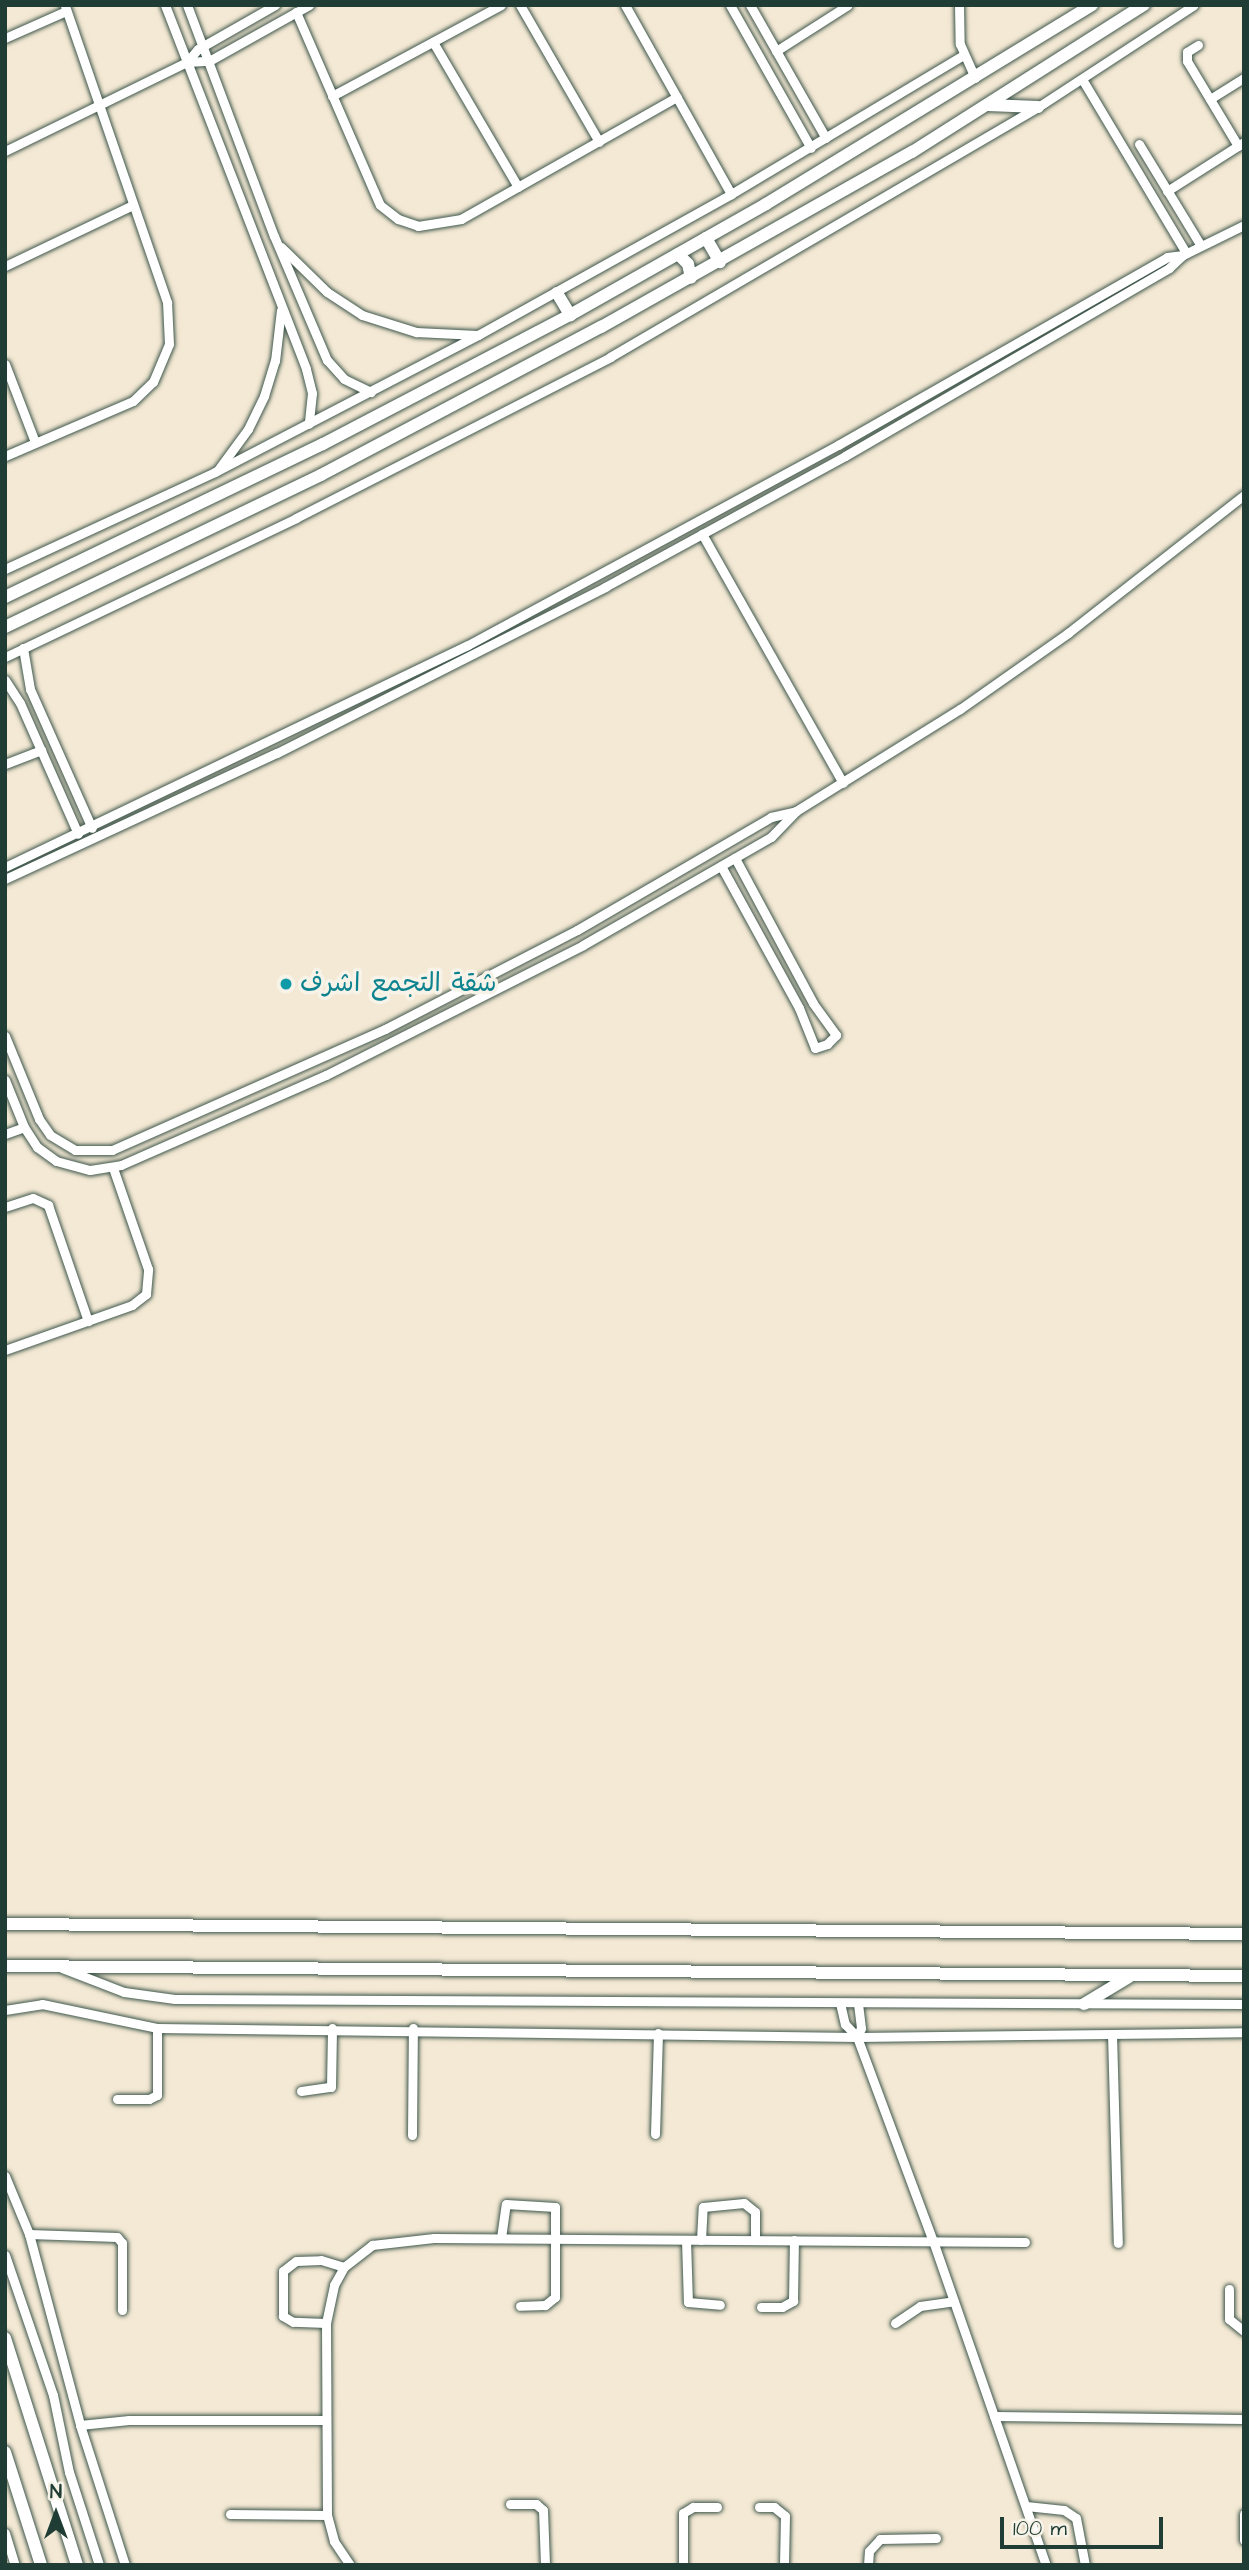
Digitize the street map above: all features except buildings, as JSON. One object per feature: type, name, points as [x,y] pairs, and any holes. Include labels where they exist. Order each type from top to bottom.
[{"type":"street","points":[[165,5],[310,381],[309,424]]},
{"type":"street","points":[[187,5],[277,243],[331,368],[354,385],[371,392]]},
{"type":"street","points":[[5,151],[98,103],[187,62],[203,46],[275,5]]},
{"type":"street","points":[[187,62],[209,61],[309,5]]},
{"type":"street","points":[[332,96],[501,5]]},
{"type":"street","points":[[520,5],[599,142]]},
{"type":"street","points":[[625,5],[731,194]]},
{"type":"street","points":[[730,5],[811,148]]},
{"type":"street","points":[[750,5],[826,138]]},
{"type":"street","points":[[776,51],[848,5]]},
{"type":"street","points":[[959,5],[964,55],[975,78]]},
{"type":"street","points":[[5,597],[312,450],[570,315],[706,238],[1092,5]]},
{"type":"street","points":[[5,627],[309,481],[691,278],[988,105],[1144,5]]},
{"type":"street","points":[[5,657],[296,518],[599,363],[1038,107],[1194,5]]},
{"type":"street","points":[[5,38],[66,8],[170,316],[166,357],[153,382],[133,401],[5,456]]},
{"type":"street","points":[[296,12],[380,205],[398,219],[440,226],[518,187],[677,97]]},
{"type":"street","points":[[433,41],[518,187]]},
{"type":"street","points":[[1167,191],[1241,144],[1186,58],[1198,45]]},
{"type":"street","points":[[5,569],[215,472],[557,293],[811,148],[964,55]]},
{"type":"street","points":[[1210,99],[1244,78]]},
{"type":"street","points":[[1082,79],[1184,254]]},
{"type":"street","points":[[988,105],[1038,107]]},
{"type":"street","points":[[1139,144],[1201,246]]},
{"type":"street","points":[[5,266],[133,205]]},
{"type":"street","points":[[5,867],[92,828],[468,645],[599,577],[838,445],[1167,257],[1184,254],[1244,225]]},
{"type":"street","points":[[706,238],[720,262]]},
{"type":"street","points":[[277,243],[321,288],[362,315],[416,332],[478,335]]},
{"type":"street","points":[[678,254],[688,264],[691,278]]},
{"type":"street","points":[[5,879],[473,656],[605,587],[845,456],[1169,268],[1184,254]]},
{"type":"street","points":[[557,293],[570,315]]},
{"type":"street","points":[[215,472],[248,429],[264,396],[275,361],[281,309]]},
{"type":"street","points":[[5,364],[35,442]]},
{"type":"street","points":[[838,445],[845,456]]},
{"type":"street","points":[[5,1036],[39,1119],[66,1146],[103,1152],[170,1125],[438,1003],[645,892],[771,817],[796,811],[1046,649],[1244,495]]},
{"type":"street","points":[[702,534],[843,783]]},
{"type":"street","points":[[599,577],[605,587]]},
{"type":"street","points":[[468,645],[473,656]]},
{"type":"street","points":[[23,648],[27,681],[92,828]]},
{"type":"street","points":[[5,680],[31,727],[76,835],[78,846]]},
{"type":"street","points":[[12,689],[27,681]]},
{"type":"street","points":[[31,727],[44,721]]},
{"type":"street","points":[[5,764],[41,750]]},
{"type":"street","points":[[5,1080],[24,1128],[56,1161],[78,1169],[113,1168],[445,1017],[653,906],[735,858],[778,832],[796,811]]},
{"type":"street","points":[[721,866],[799,1007],[815,1048],[827,1044],[836,1035],[813,1003],[735,858]]},
{"type":"street","points":[[645,892],[653,906]]},
{"type":"street","points":[[438,1003],[445,1017]]},
{"type":"street","points":[[170,1125],[177,1140]]},
{"type":"street","points":[[5,1134],[24,1128]]},
{"type":"street","points":[[5,1350],[132,1305],[149,1286],[148,1269],[113,1168]]},
{"type":"street","points":[[5,1207],[33,1198],[48,1205],[88,1321]]},
{"type":"street","points":[[5,1924],[1244,1934]]},
{"type":"street","points":[[54,1965],[124,1992],[175,2000],[1244,2004]]},
{"type":"street","points":[[5,1966],[1244,1976]]},
{"type":"street","points":[[1084,2004],[1130,1976]]},
{"type":"street","points":[[841,2003],[847,2030],[857,2037],[933,2241],[1046,2565]]},
{"type":"street","points":[[857,2037],[861,2028],[858,2003]]},
{"type":"street","points":[[5,2010],[42,2004],[158,2028],[413,2028],[857,2037],[1244,2032]]},
{"type":"street","points":[[117,2099],[149,2099],[157,2095],[158,2028]]},
{"type":"street","points":[[301,2091],[331,2087],[332,2028]]},
{"type":"street","points":[[412,2135],[413,2028]]},
{"type":"street","points":[[655,2134],[658,2033]]},
{"type":"street","points":[[1112,2034],[1118,2243]]},
{"type":"street","points":[[5,2176],[29,2234],[80,2425],[125,2565]]},
{"type":"street","points":[[501,2238],[505,2207],[512,2202],[553,2204],[557,2210],[554,2301],[520,2306]]},
{"type":"street","points":[[701,2240],[704,2207],[744,2203],[755,2212],[755,2240]]},
{"type":"street","points":[[29,2234],[117,2237],[122,2243],[122,2310]]},
{"type":"street","points":[[350,2565],[334,2540],[327,2515],[326,2323],[334,2286],[344,2267],[372,2245],[395,2239],[501,2238],[1025,2242]]},
{"type":"street","points":[[686,2240],[688,2302],[720,2305]]},
{"type":"street","points":[[761,2307],[782,2307],[793,2301],[794,2240]]},
{"type":"street","points":[[5,2255],[52,2395],[69,2472],[99,2565]]},
{"type":"street","points":[[326,2323],[293,2322],[283,2316],[283,2271],[296,2261],[321,2260],[344,2267]]},
{"type":"street","points":[[1229,2289],[1229,2319],[1244,2331]]},
{"type":"street","points":[[895,2323],[920,2306],[954,2301]]},
{"type":"street","points":[[5,2338],[77,2565]]},
{"type":"street","points":[[994,2416],[1244,2419]]},
{"type":"street","points":[[80,2425],[129,2420],[325,2420]]},
{"type":"street","points":[[5,2452],[41,2565]]},
{"type":"street","points":[[510,2504],[536,2504],[543,2510],[545,2565]]},
{"type":"street","points":[[1026,2506],[1064,2510],[1076,2518],[1085,2565]]},
{"type":"street","points":[[682,2565],[683,2513],[693,2507],[717,2507]]},
{"type":"street","points":[[759,2507],[774,2507],[785,2516],[784,2565]]},
{"type":"street","points":[[230,2514],[327,2515]]},
{"type":"street","points":[[1244,2514],[1244,2540]]},
{"type":"street","points":[[5,2533],[15,2565]]},
{"type":"street","points":[[869,2565],[869,2551],[880,2539],[936,2538]]},
{"type":"place","name":"شقة التجمع اشرف","points":[[286,984]]}]
